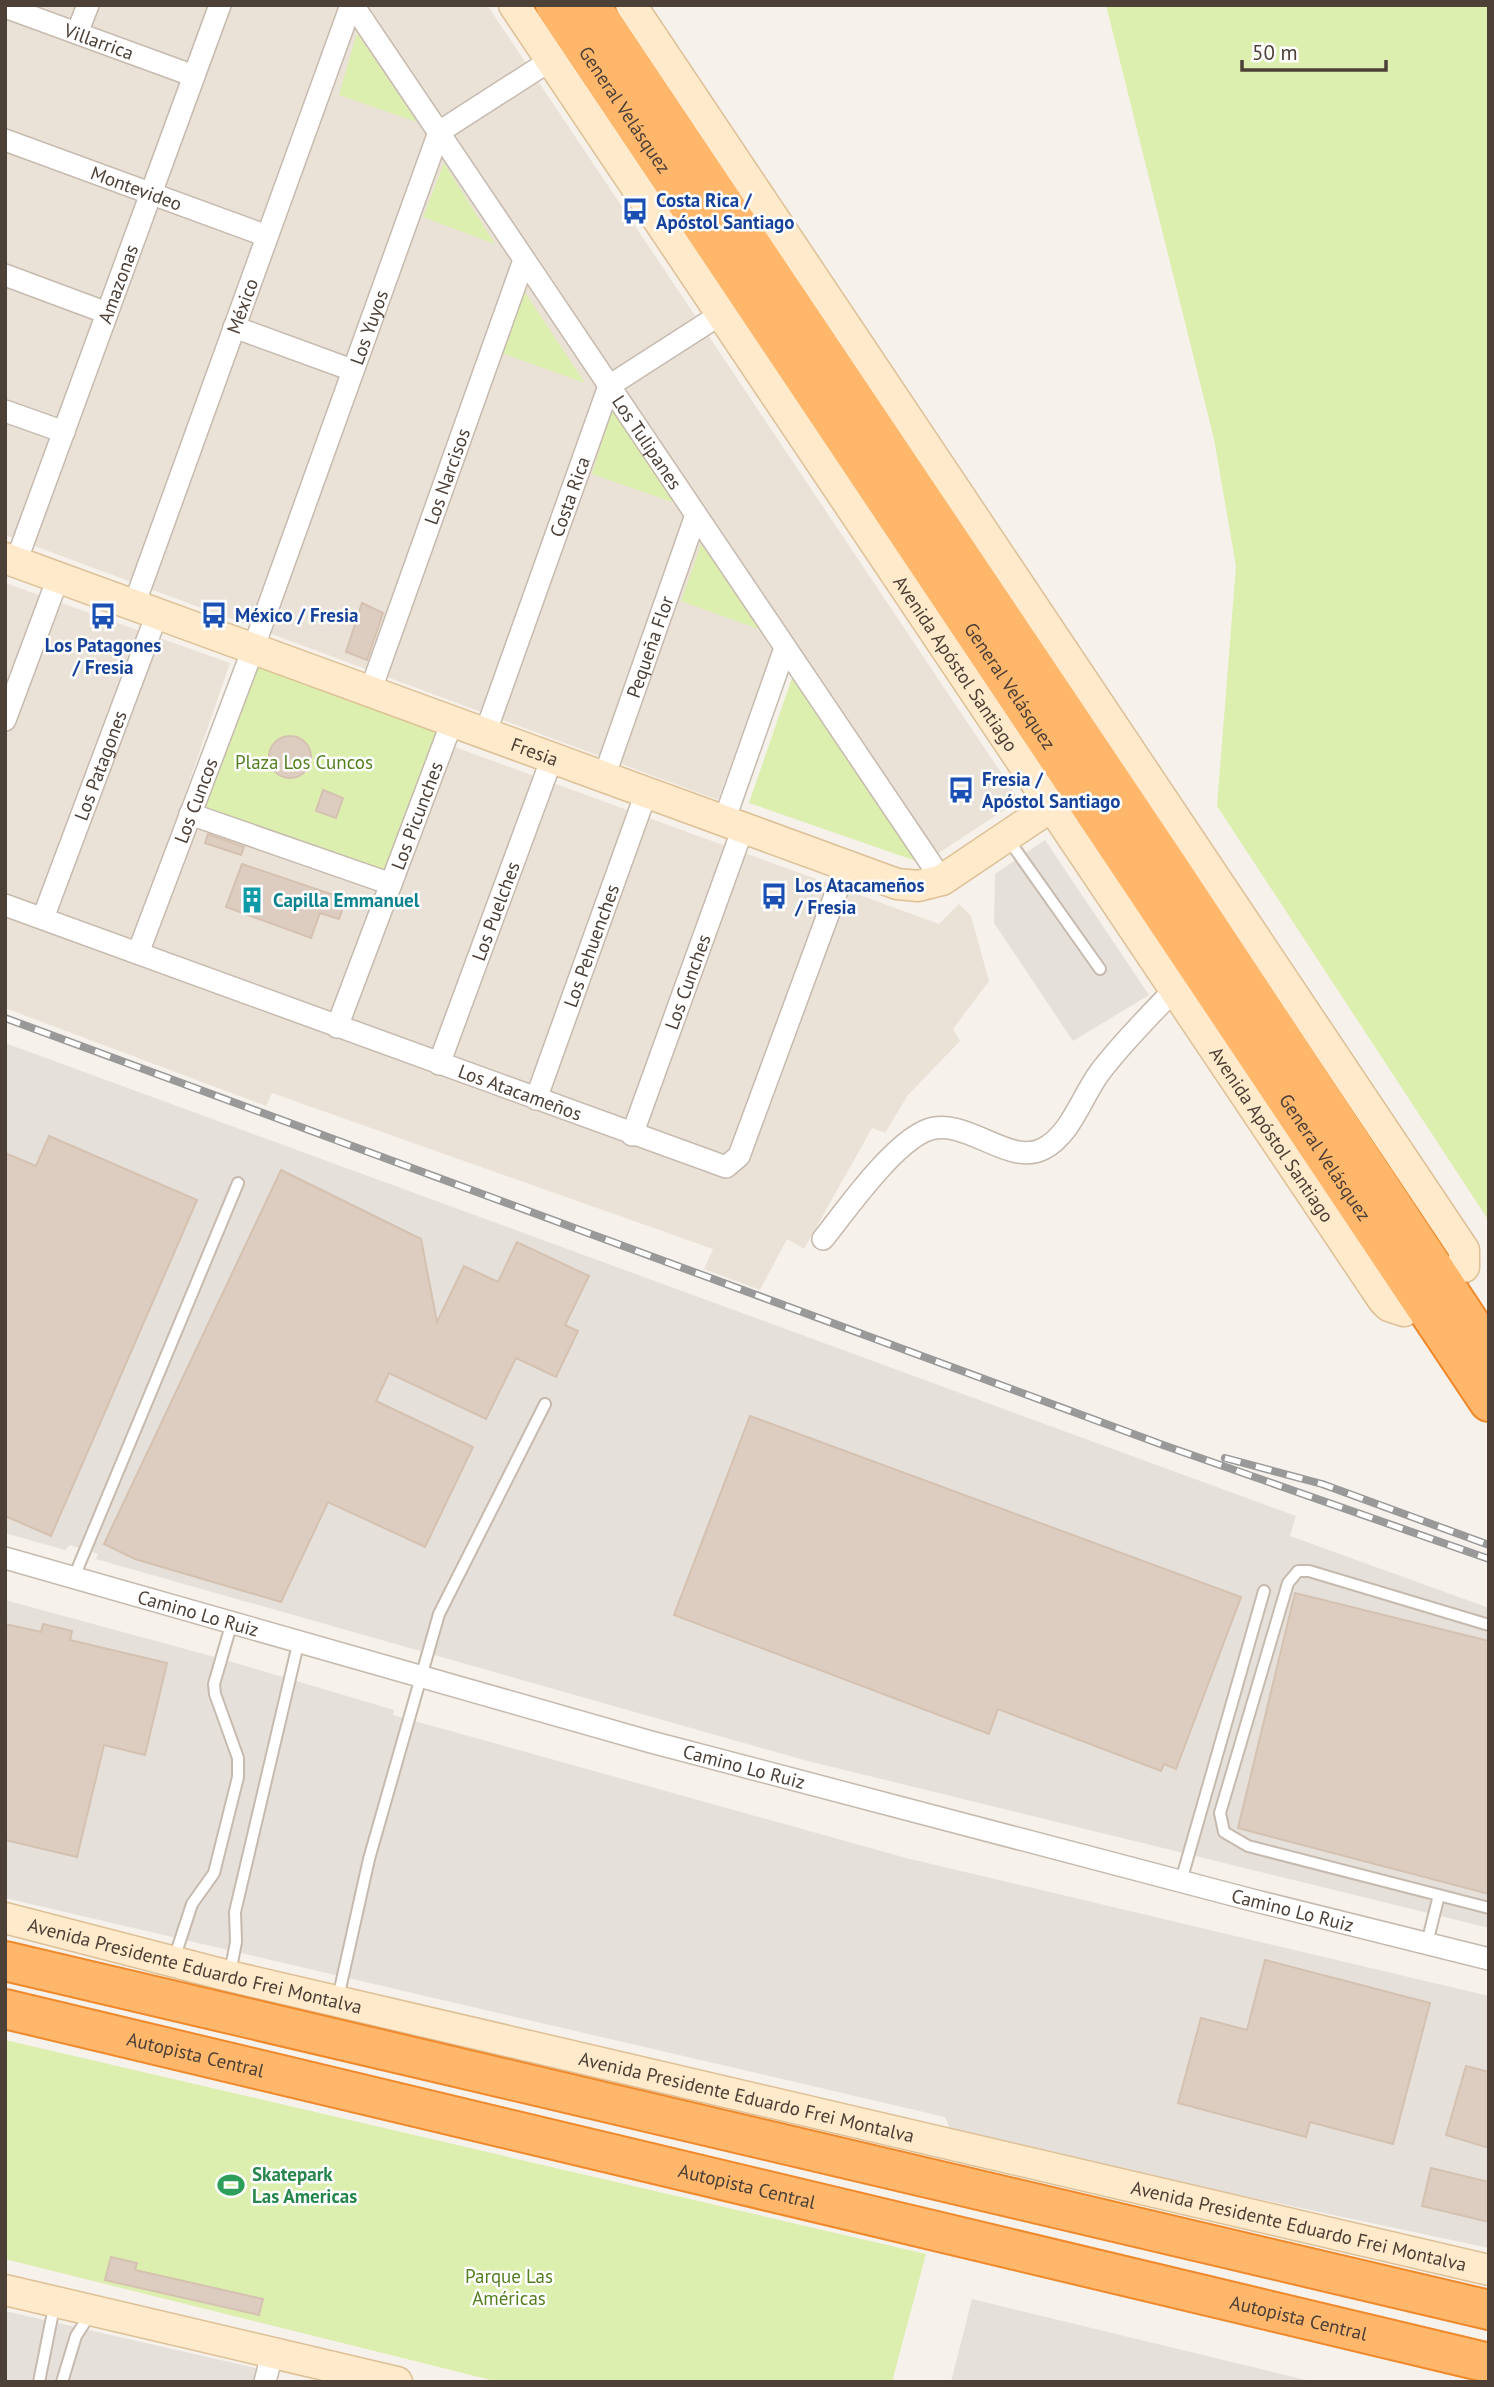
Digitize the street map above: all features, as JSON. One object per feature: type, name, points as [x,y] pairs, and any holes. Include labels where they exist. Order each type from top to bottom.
[{"type":"highway","name":"General Velásquez","points":[[555,5],[1489,1402]]},
{"type":"highway","name":"General Velásquez","points":[[590,5],[1170,869],[1489,1352]]},
{"type":"highway","points":[[15,1962],[1489,2310]]},
{"type":"highway","name":"Autopista Central","points":[[5,2009],[1489,2363]]},
{"type":"highway","points":[[5,2021],[88,2030]]},
{"type":"street","points":[[78,33],[88,5]]},
{"type":"street","name":"Amazonas","points":[[11,560],[64,432],[219,5]]},
{"type":"street","name":"Los Tulipanes","points":[[352,5],[942,880]]},
{"type":"street","name":"México","points":[[146,610],[234,327],[352,5]]},
{"type":"street","name":"Avenida Apóstol Santiago","points":[[514,5],[1383,1300],[1389,1306],[1404,1311]]},
{"type":"street","points":[[631,5],[1464,1250],[1464,1267]]},
{"type":"street","name":"Villarrica","points":[[5,7],[194,76]]},
{"type":"street","points":[[439,132],[551,60]]},
{"type":"street","name":"Los Yuyos","points":[[253,649],[439,132]]},
{"type":"street","name":"Montevideo","points":[[5,140],[267,236]]},
{"type":"street","name":"Los Narcisos","points":[[370,692],[524,260]]},
{"type":"street","points":[[5,275],[107,313]]},
{"type":"street","points":[[610,386],[722,314]]},
{"type":"street","points":[[234,327],[352,370]]},
{"type":"street","name":"Costa Rica","points":[[485,734],[610,386]]},
{"type":"street","points":[[5,411],[64,432]]},
{"type":"street","name":"Pequeña Flor","points":[[604,777],[696,514]]},
{"type":"street","name":"Fresia","points":[[11,560],[907,886],[928,885],[942,880],[1052,806]]},
{"type":"street","points":[[5,720],[58,578]]},
{"type":"street","name":"Los Patagones","points":[[43,918],[146,610]]},
{"type":"street","name":"Los Cunches","points":[[632,1135],[734,825],[785,648]]},
{"type":"street","name":"Los Cuncos","points":[[138,953],[253,649]]},
{"type":"street","name":"Los Picunches","points":[[337,1027],[452,722]]},
{"type":"street","name":"Los Puelches","points":[[439,1064],[552,758]]},
{"type":"street","name":"Los Pehuenches","points":[[536,1099],[646,793]]},
{"type":"street","points":[[190,814],[391,884]]},
{"type":"street","name":"Los Atacameños","points":[[5,905],[720,1167],[736,1162],[846,866]]},
{"type":"street","points":[[823,1239],[880,1170],[926,1130],[950,1128],[1021,1152],[1037,1152],[1052,1143],[1080,1106],[1097,1075],[1175,989]]},
{"type":"street","name":"Camino Lo Ruiz","points":[[5,1558],[651,1742],[1489,1959]]},
{"type":"street","name":"Avenida Presidente Eduardo Frei Montalva","points":[[5,1918],[229,1976],[1489,2270]]},
{"type":"street","points":[[5,2290],[92,2311],[269,2368],[397,2382]]},
{"type":"lane","points":[[1006,837],[1100,969]]},
{"type":"lane","points":[[74,1577],[238,1183]]},
{"type":"lane","points":[[337,2001],[369,1859],[439,1614],[545,1404]]},
{"type":"lane","points":[[1489,1625],[1309,1571],[1298,1571],[1288,1583],[1220,1813],[1224,1832],[1248,1846],[1489,1908]]},
{"type":"lane","points":[[1181,1881],[1264,1591]]},
{"type":"lane","points":[[173,1962],[192,1904],[214,1873],[238,1777],[238,1758],[215,1694],[214,1684],[232,1622]]},
{"type":"lane","points":[[229,1976],[236,1941],[235,1912],[299,1640]]},
{"type":"lane","points":[[1427,1943],[1439,1895]]},
{"type":"lane","points":[[40,2381],[55,2302]]},
{"type":"lane","points":[[62,2382],[76,2336],[92,2311]]},
{"type":"shaded area","points":[[5,5],[487,5],[1016,795],[1015,803],[934,856],[781,628],[718,800],[5,535]]},
{"type":"shaded area","points":[[5,583],[230,663],[176,820],[395,897],[452,746],[939,924],[959,904],[971,916],[989,981],[953,1029],[960,1041],[908,1095],[885,1133],[872,1128],[804,1249],[787,1239],[760,1290],[704,1269],[713,1249],[272,1093],[266,1106],[5,1008]]},
{"type":"shaded area","points":[[1045,840],[1149,995],[1073,1041],[994,923],[995,874]]},
{"type":"shaded area","points":[[5,1043],[1296,1516],[1290,1536],[1489,1608],[1489,1928],[804,1760],[96,1559],[98,1554],[70,1545],[65,1550],[5,1533]]},
{"type":"shaded area","points":[[5,1600],[222,1659],[394,1710],[393,1715],[906,1858],[1489,1996],[1489,2248],[952,2134],[945,2117],[5,1898]]},
{"type":"shaded area","points":[[972,2299],[1314,2382],[951,2382]]},
{"type":"shaded area","points":[[5,2311],[260,2369],[257,2382],[5,2382]]},
{"type":"green space","points":[[1106,5],[1489,5],[1489,1221],[1217,806],[1236,566],[1214,439]]},
{"type":"green space","points":[[357,33],[417,122],[339,95]]},
{"type":"green space","points":[[444,163],[495,244],[423,217]]},
{"type":"green space","points":[[524,291],[585,383],[502,353]]},
{"type":"green space","points":[[612,410],[675,503],[592,474]]},
{"type":"green space","points":[[701,544],[764,631],[681,601]]},
{"type":"green space","name":"Plaza Los Cuncos","points":[[255,656],[445,727],[387,878],[196,813]]},
{"type":"green space","points":[[792,678],[916,861],[749,803]]},
{"type":"green space","name":"Parque Las Américas","points":[[5,2040],[926,2254],[892,2382],[499,2382],[5,2259]]},
{"type":"building","points":[[362,603],[383,613],[367,660],[346,652]]},
{"type":"building","points":[[290,736],[305,742],[311,757],[305,772],[290,778],[275,772],[269,757],[275,742]]},
{"type":"building","points":[[323,790],[343,798],[336,818],[316,811]]},
{"type":"building","points":[[208,834],[244,847],[241,855],[205,843]]},
{"type":"building","name":"Capilla Emmanuel","points":[[242,864],[346,899],[339,919],[320,913],[311,938],[226,907]]},
{"type":"building","points":[[49,1136],[197,1200],[51,1536],[5,1516],[5,1153],[36,1166]]},
{"type":"building","points":[[281,1170],[421,1239],[437,1322],[464,1266],[498,1282],[517,1242],[589,1276],[565,1325],[578,1331],[556,1377],[516,1358],[486,1419],[389,1373],[376,1401],[473,1447],[425,1547],[328,1502],[281,1602],[135,1559],[104,1544]]},
{"type":"building","points":[[750,1416],[1241,1597],[1176,1769],[1164,1764],[1161,1771],[998,1709],[989,1734],[674,1615]]},
{"type":"building","points":[[1295,1593],[1489,1641],[1489,1894],[1238,1828]]},
{"type":"building","points":[[5,1624],[41,1632],[43,1624],[72,1631],[70,1640],[167,1663],[145,1755],[104,1745],[77,1857],[5,1840]]},
{"type":"building","points":[[1265,1960],[1430,2003],[1393,2144],[1310,2122],[1306,2137],[1178,2103],[1201,2018],[1247,2030]]},
{"type":"building","points":[[1466,2066],[1489,2072],[1489,2148],[1446,2135]]},
{"type":"building","points":[[1431,2168],[1489,2182],[1489,2222],[1422,2206]]},
{"type":"building","points":[[111,2257],[137,2263],[135,2270],[263,2299],[259,2315],[105,2280]]},
{"type":"railway","points":[[5,1018],[1163,1445],[1489,1559]]},
{"type":"railway","points":[[1225,1458],[1322,1484],[1489,1545]]},
{"type":"place","name":"Costa Rica / Apóstol Santiago","points":[[635,211]]},
{"type":"place","name":"México / Fresia","points":[[214,615]]},
{"type":"place","name":"Los Patagones / Fresia","points":[[103,616]]},
{"type":"place","name":"Fresia / Apóstol Santiago","points":[[961,790]]},
{"type":"place","name":"Los Atacameños / Fresia","points":[[774,896]]},
{"type":"place","name":"Capilla Emmanuel","points":[[252,900]]},
{"type":"place","name":"Skatepark Las Americas","points":[[231,2185]]}]
